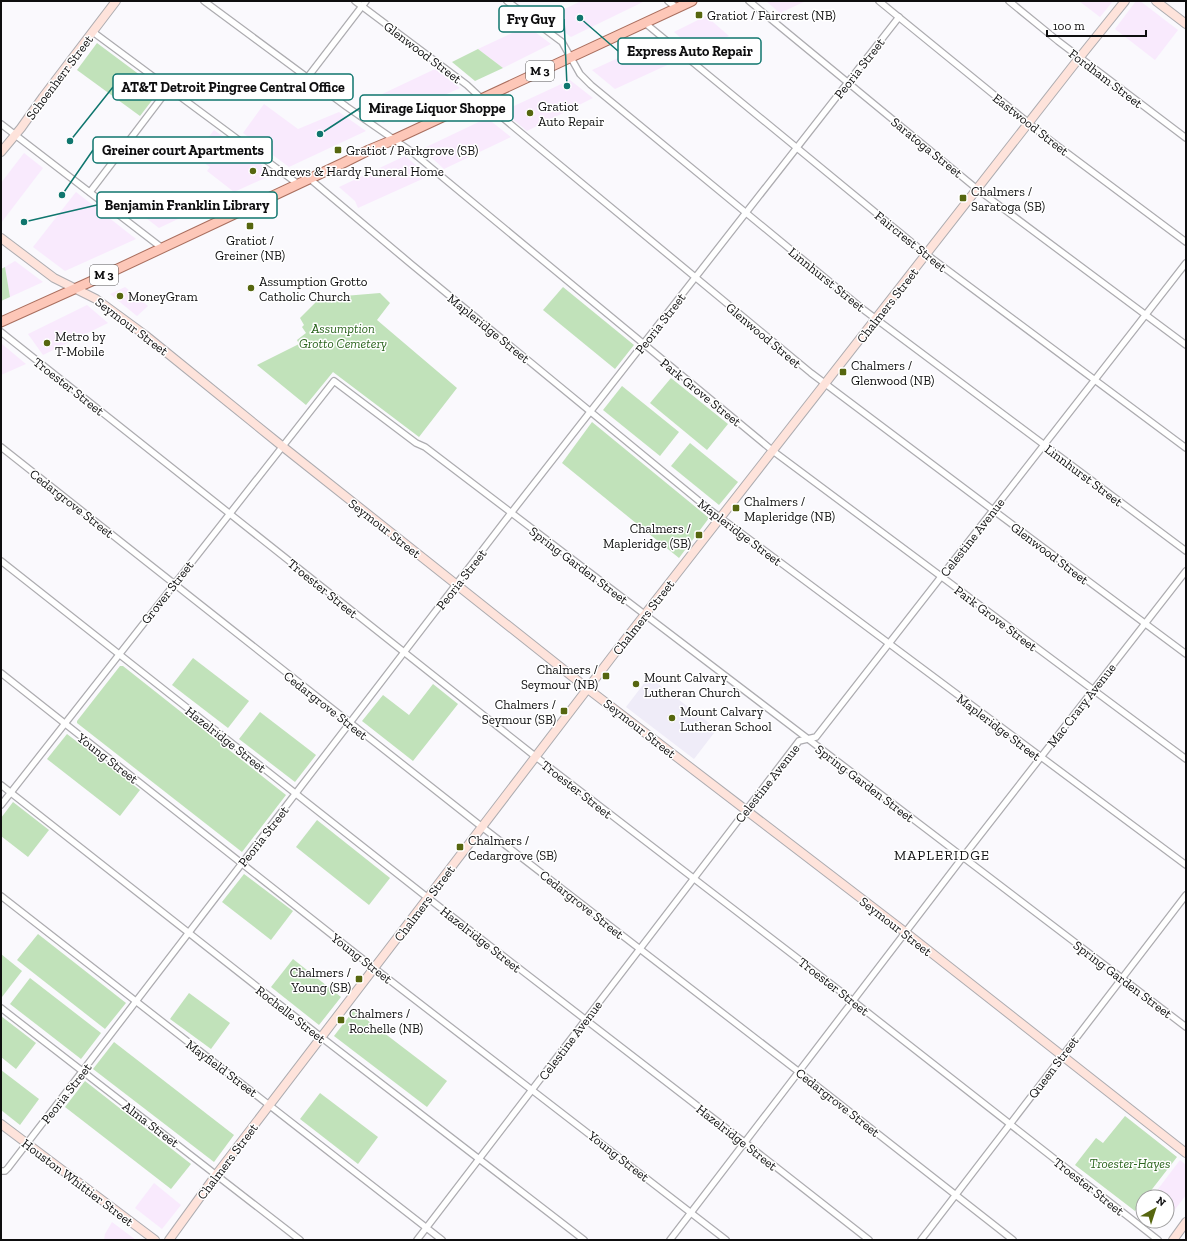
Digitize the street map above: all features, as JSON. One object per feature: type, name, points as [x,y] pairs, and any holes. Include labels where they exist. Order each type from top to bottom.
[{"type":"main road","name":"M 3","points":[[1,322],[692,1]]},
{"type":"street","name":"Schoenherr Street","points":[[1,152],[22,128],[116,1]]},
{"type":"street","name":"Park Grove Street","points":[[204,1],[393,140],[412,152],[773,451],[1186,759]]},
{"type":"street","name":"Glenwood Street","points":[[355,1],[451,72],[695,278],[825,384],[1186,654]]},
{"type":"street","points":[[308,78],[366,1]]},
{"type":"street","name":"Linnhurst Street","points":[[507,1],[562,42],[580,74],[591,84],[876,319],[1186,551]]},
{"type":"street","points":[[668,1],[677,8]]},
{"type":"street","name":"Saratoga Street","points":[[749,1],[977,189],[1186,345]]},
{"type":"street","name":"Eastwood Street","points":[[879,1],[1028,123],[1186,242]]},
{"type":"street","name":"Fordham Street","points":[[1009,1],[1080,58],[1186,138]]},
{"type":"street","name":"Chalmers Street","points":[[169,1240],[216,1174],[588,688],[1028,123],[1125,1]]},
{"type":"street","points":[[1156,1],[1186,24]]},
{"type":"street","name":"Peoria Street","points":[[1,1171],[5,1171],[8,1168],[511,513],[899,17]]},
{"type":"street","name":"Faircrest Street","points":[[645,23],[926,254],[1186,448]]},
{"type":"street","points":[[93,32],[298,184]]},
{"type":"street","points":[[90,192],[169,88]]},
{"type":"street","points":[[1,124],[162,248]]},
{"type":"street","name":"Mapleridge Street","points":[[310,179],[720,518],[1040,758],[1186,865]]},
{"type":"street","name":"Seymour Street","points":[[1,238],[54,278],[96,299],[145,335],[282,446],[588,688],[905,932],[1186,1153]]},
{"type":"street","name":"Celestine Avenue","points":[[417,1240],[799,741],[816,737],[1186,263]]},
{"type":"street","name":"Troester Street","points":[[1,332],[536,757],[853,1001],[1158,1240]]},
{"type":"street","name":"Grover Street","points":[[1,805],[334,381]]},
{"type":"street","name":"Spring Garden Street","points":[[334,381],[416,443],[425,447],[1186,1026]]},
{"type":"street","name":"Cedargrove Street","points":[[1,447],[482,827],[1014,1240]]},
{"type":"street","name":"Hazelridge Street","points":[[1,561],[295,794],[869,1240]]},
{"type":"street","name":"Mac Crary Avenue","points":[[670,1240],[905,932],[1186,571]]},
{"type":"street","name":"Young Street","points":[[1,673],[374,968],[726,1240]]},
{"type":"street","name":"Rochelle Street","points":[[1,785],[321,1037],[584,1240]]},
{"type":"street","name":"Queen Street","points":[[921,1240],[1186,895]]},
{"type":"street","name":"Mayfield Street","points":[[1,896],[442,1240]]},
{"type":"street","name":"Alma Street","points":[[1,1008],[300,1240]]},
{"type":"street","name":"Houston Whittier Street","points":[[1,1124],[155,1240]]},
{"type":"street","points":[[1173,1240],[1186,1222]]},
{"type":"shaded area","points":[[581,1],[645,1],[571,37],[546,18]]},
{"type":"shaded area","points":[[766,1],[806,1],[780,13]]},
{"type":"shaded area","points":[[1079,1],[1113,1],[1100,17]]},
{"type":"shaded area","points":[[1136,1],[1140,1],[1178,30],[1155,60],[1115,29]]},
{"type":"shaded area","points":[[706,16],[729,36],[696,51],[674,32]]},
{"type":"shaded area","points":[[527,26],[551,44],[503,68],[478,49]]},
{"type":"shaded area","points":[[653,42],[676,61],[615,89],[592,70]]},
{"type":"shaded area","points":[[435,69],[460,88],[383,123],[359,105]]},
{"type":"shaded area","points":[[570,80],[593,98],[527,131],[503,111]]},
{"type":"shaded area","points":[[264,104],[298,129],[339,112],[366,131],[289,167],[243,133]]},
{"type":"shaded area","points":[[487,118],[511,137],[444,169],[422,149]]},
{"type":"shaded area","points":[[214,130],[274,174],[234,192],[207,171],[210,167],[194,156]]},
{"type":"shaded area","points":[[24,153],[43,168],[1,223],[1,183]]},
{"type":"shaded area","points":[[405,156],[429,176],[358,208],[355,201],[339,187]]},
{"type":"shaded area","points":[[172,191],[197,210],[159,228],[133,208],[142,196],[149,201]]},
{"type":"shaded area","points":[[76,192],[136,239],[65,271],[33,247]]},
{"type":"shaded area","points":[[15,261],[43,282],[10,297],[5,267]]},
{"type":"shaded area","points":[[125,287],[148,306],[137,316],[110,294]]},
{"type":"shaded area","points":[[87,305],[108,323],[43,355],[28,334]]},
{"type":"shaded area","points":[[2,344],[26,364],[1,375]]},
{"type":"shaded area","name":"Mount Calvary Lutheran School","points":[[649,677],[717,729],[694,759],[626,707]]},
{"type":"shaded area","points":[[1180,1160],[1186,1165],[1186,1195],[1175,1209],[1175,1189],[1158,1189]]},
{"type":"shaded area","points":[[154,1183],[181,1205],[162,1229],[135,1208]]},
{"type":"shaded area","points":[[112,1222],[136,1240],[104,1240],[105,1234]]},
{"type":"green space","points":[[97,43],[160,90],[140,116],[77,70]]},
{"type":"green space","points":[[478,49],[503,68],[475,81],[452,62]]},
{"type":"green space","points":[[5,267],[10,297],[1,301],[1,269]]},
{"type":"green space","points":[[563,287],[634,345],[615,369],[543,310]]},
{"type":"green space","name":"Assumption Grotto Cemetery","points":[[380,293],[390,303],[377,320],[457,388],[419,437],[333,372],[306,405],[257,365],[299,344],[297,340],[306,333],[302,327],[304,325],[300,318],[320,298]]},
{"type":"green space","points":[[671,378],[728,424],[707,450],[650,403]]},
{"type":"green space","points":[[622,386],[679,432],[660,456],[603,410]]},
{"type":"green space","points":[[592,422],[709,518],[679,558],[562,463]]},
{"type":"green space","points":[[690,443],[738,482],[719,505],[671,466]]},
{"type":"green space","points":[[193,658],[249,701],[228,728],[172,685]]},
{"type":"green space","points":[[120,666],[123,666],[286,795],[242,852],[77,723],[77,721]]},
{"type":"green space","points":[[433,684],[458,704],[413,761],[362,721],[383,695],[409,715]]},
{"type":"green space","points":[[260,712],[316,755],[295,782],[239,739]]},
{"type":"green space","points":[[67,734],[140,790],[120,816],[47,759]]},
{"type":"green space","points":[[13,802],[49,830],[28,857],[1,836],[1,818]]},
{"type":"green space","points":[[317,820],[390,878],[369,905],[296,847]]},
{"type":"green space","points":[[244,874],[293,911],[271,940],[222,902]]},
{"type":"green space","points":[[38,934],[126,1003],[105,1029],[17,960]]},
{"type":"green space","points":[[1,954],[22,971],[2,997],[1,996]]},
{"type":"green space","points":[[293,959],[341,997],[319,1025],[271,987]]},
{"type":"green space","points":[[30,978],[101,1033],[81,1059],[10,1004]]},
{"type":"green space","points":[[189,993],[230,1023],[211,1049],[170,1019]]},
{"type":"green space","points":[[354,1010],[447,1081],[427,1107],[334,1036]]},
{"type":"green space","points":[[1,1016],[36,1043],[16,1069],[1,1057]]},
{"type":"green space","points":[[114,1042],[234,1135],[214,1162],[93,1069]]},
{"type":"green space","points":[[1,1070],[39,1099],[20,1125],[1,1110]]},
{"type":"green space","points":[[85,1081],[191,1164],[171,1189],[65,1107]]},
{"type":"green space","points":[[320,1093],[378,1137],[358,1164],[300,1119]]},
{"type":"green space","name":"Troester-Hayes","points":[[1125,1116],[1177,1157],[1152,1189],[1135,1189],[1135,1211],[1075,1165],[1096,1138],[1103,1143]]},
{"type":"place","name":"Gratiot / Faircrest (NB)","points":[[699,15]]},
{"type":"place","name":"Express Auto Repair","points":[[580,18]]},
{"type":"place","name":"Fry Guy","points":[[567,86]]},
{"type":"place","name":"Gratiot Auto Repair","points":[[530,113]]},
{"type":"place","name":"Mirage Liquor Shoppe","points":[[320,134]]},
{"type":"place","name":"AT&T Detroit Pingree Central Office","points":[[70,141]]},
{"type":"place","name":"Gratiot / Parkgrove (SB)","points":[[338,150]]},
{"type":"place","name":"Andrews & Hardy Funeral Home","points":[[253,171]]},
{"type":"place","name":"Greiner court Apartments","points":[[62,195]]},
{"type":"place","name":"Chalmers / Saratoga (SB)","points":[[963,198]]},
{"type":"place","name":"Benjamin Franklin Library","points":[[24,222]]},
{"type":"place","name":"Gratiot / Greiner (NB)","points":[[250,226]]},
{"type":"place","name":"Assumption Grotto Catholic Church","points":[[251,288]]},
{"type":"place","name":"MoneyGram","points":[[120,296]]},
{"type":"place","name":"Metro by T-Mobile","points":[[47,343]]},
{"type":"place","name":"Chalmers / Glenwood (NB)","points":[[843,372]]},
{"type":"place","name":"Chalmers / Mapleridge (NB)","points":[[736,508]]},
{"type":"place","name":"Chalmers / Mapleridge (SB)","points":[[699,535]]},
{"type":"place","name":"Chalmers / Seymour (NB)","points":[[606,676]]},
{"type":"place","name":"Mount Calvary Lutheran Church","points":[[636,684]]},
{"type":"place","name":"Chalmers / Seymour (SB)","points":[[564,711]]},
{"type":"place","name":"Mount Calvary Lutheran School","points":[[672,718]]},
{"type":"place","name":"Chalmers / Cedargrove (SB)","points":[[460,847]]},
{"type":"place","name":"Chalmers / Young (SB)","points":[[359,979]]},
{"type":"place","name":"Chalmers / Rochelle (NB)","points":[[341,1020]]},
{"type":"district","name":"MAPLERIDGE","points":[[942,855]]}]
